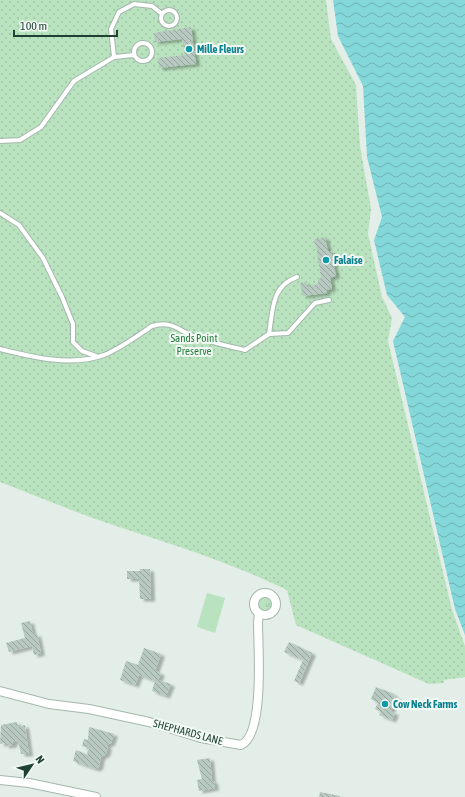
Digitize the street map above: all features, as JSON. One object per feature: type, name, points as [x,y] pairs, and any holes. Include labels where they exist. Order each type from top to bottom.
[{"type":"street","name":"SHEPHARDS LANE","points":[[0,691],[49,704],[89,709],[149,722],[201,738],[241,745],[248,741],[252,733],[257,709],[259,684],[259,614]]},
{"type":"street","points":[[0,780],[29,783],[96,797]]},
{"type":"lane","points":[[114,57],[111,29],[119,12],[134,4],[152,6],[162,14]]},
{"type":"lane","points":[[165,10],[173,11],[177,17],[176,22],[168,26],[164,24],[161,19],[162,14],[165,10]]},
{"type":"lane","points":[[141,43],[147,44],[152,51],[151,57],[144,61],[138,60],[134,55],[136,46],[141,43]]},
{"type":"lane","points":[[0,141],[20,140],[41,127],[74,81],[114,57],[134,55]]},
{"type":"lane","points":[[0,213],[19,225],[43,258],[73,324],[73,342],[82,351],[96,356]]},
{"type":"lane","points":[[269,334],[279,288],[288,280],[297,277]]},
{"type":"lane","points":[[0,349],[41,358],[81,359],[109,352],[152,326],[160,324],[173,325],[194,337],[245,350],[269,334],[288,333],[315,303],[329,300]]},
{"type":"green space","name":"Sands Point Preserve","points":[[0,0],[326,0],[331,39],[356,85],[360,146],[371,209],[368,234],[382,297],[392,318],[388,341],[452,610],[465,646],[465,677],[444,680],[444,683],[429,684],[296,625],[287,590],[266,580],[181,547],[101,521],[0,482]]},
{"type":"green space","points":[[207,593],[225,598],[215,633],[197,627]]},
{"type":"green space","points":[[265,596],[272,601],[273,604],[268,611],[265,612],[258,607],[257,604],[262,597]]},
{"type":"water","points":[[333,0],[465,0],[465,635],[455,609],[393,341],[405,317],[387,295],[374,240],[382,217],[367,157],[363,86],[338,36]]},
{"type":"building","name":"Mille Fleurs","points":[[191,27],[196,64],[159,68],[158,58],[185,55],[182,39],[155,42],[154,33]]},
{"type":"building","name":"Falaise","points":[[325,237],[328,251],[331,251],[336,276],[330,278],[332,289],[327,290],[327,293],[303,296],[300,283],[306,282],[307,287],[318,284],[318,280],[321,278],[316,245],[314,242],[315,239]]},
{"type":"building","points":[[140,569],[150,569],[151,599],[140,599],[139,579],[127,579],[127,571],[140,571]]},
{"type":"building","points":[[30,621],[33,635],[37,634],[41,653],[34,655],[32,646],[9,652],[6,643],[25,638],[21,623]]},
{"type":"building","points":[[289,642],[312,653],[299,683],[294,681],[303,660],[284,652]]},
{"type":"building","points":[[144,648],[161,654],[155,671],[161,673],[158,680],[171,684],[166,696],[152,691],[155,681],[139,675],[135,685],[120,680],[126,661],[138,665]]},
{"type":"building","name":"Cow Neck Farms","points":[[376,687],[394,694],[393,696],[398,698],[390,711],[395,713],[392,720],[379,715],[381,712],[375,709],[378,703],[371,699]]},
{"type":"building","points":[[17,722],[18,727],[25,725],[29,754],[21,754],[18,741],[13,742],[13,745],[5,746],[5,743],[0,744],[1,725]]},
{"type":"building","points":[[89,727],[114,734],[111,743],[105,746],[108,747],[106,754],[101,757],[99,767],[96,769],[73,761],[76,750],[88,755],[87,752],[90,748],[82,746],[84,739],[88,740]]},
{"type":"building","points":[[210,758],[212,781],[214,781],[215,788],[199,791],[197,780],[202,779],[197,760]]},
{"type":"building","points":[[320,792],[340,796],[340,797],[319,797]]},
{"type":"place","name":"Mille Fleurs","points":[[189,49]]},
{"type":"place","name":"Falaise","points":[[326,260]]},
{"type":"place","name":"Cow Neck Farms","points":[[385,704]]}]
